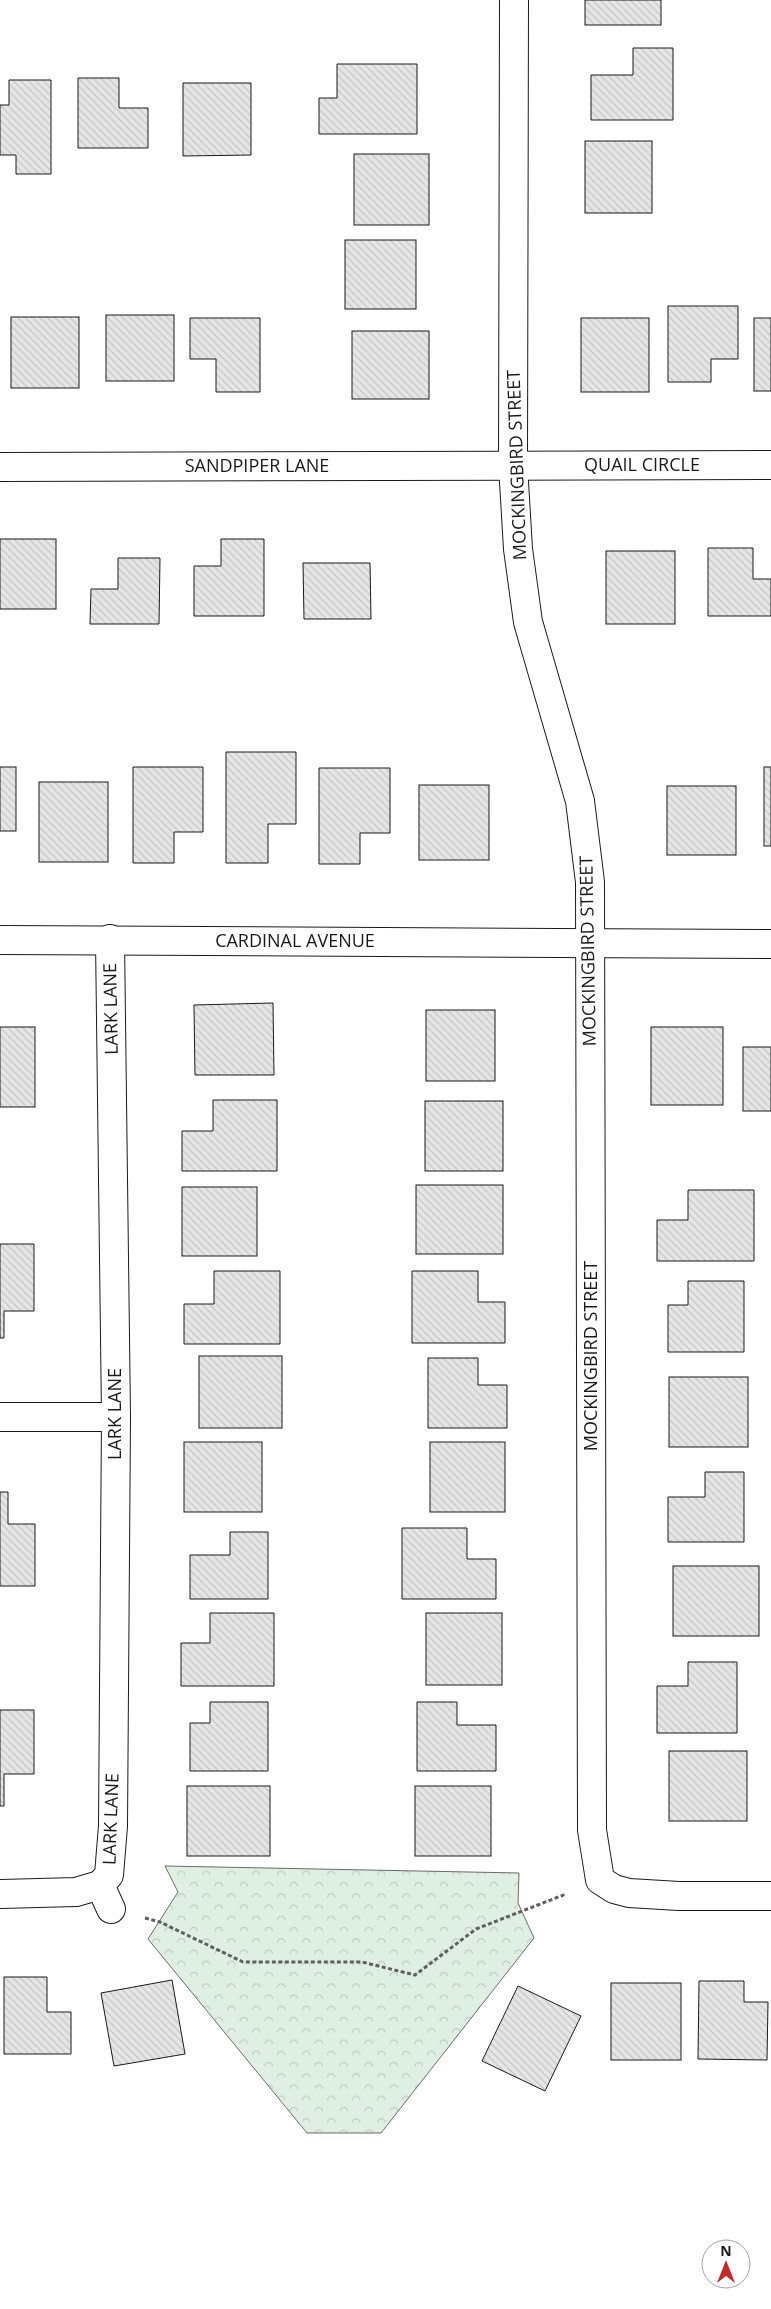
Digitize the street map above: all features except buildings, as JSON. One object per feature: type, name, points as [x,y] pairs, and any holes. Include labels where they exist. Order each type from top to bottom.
[{"type":"street","name":"MOCKINGBIRD STREET","points":[[514,0],[513,465],[518,549],[528,622],[580,800],[590,882],[592,1830],[600,1880]]},
{"type":"street","name":"QUAIL CIRCLE","points":[[513,465],[771,465]]},
{"type":"street","name":"SANDPIPER LANE","points":[[0,467],[513,465]]},
{"type":"street","name":"CARDINAL AVENUE","points":[[0,940],[110,939],[771,944]]},
{"type":"street","name":"LARK LANE","points":[[106,1897],[113,1826],[116,1417],[110,939]]},
{"type":"street","points":[[0,1417],[116,1417]]},
{"type":"street","points":[[600,1880],[614,1889],[629,1893],[679,1896],[771,1896]]},
{"type":"street","points":[[0,1894],[76,1892],[106,1897]]},
{"type":"path","points":[[106,1897],[243,1962],[362,1962],[415,1975],[476,1929],[600,1880]]},
{"type":"green space","points":[[165,1866],[519,1873],[518,1903],[534,1938],[381,2133],[307,2133],[148,1939],[178,1892]]}]
